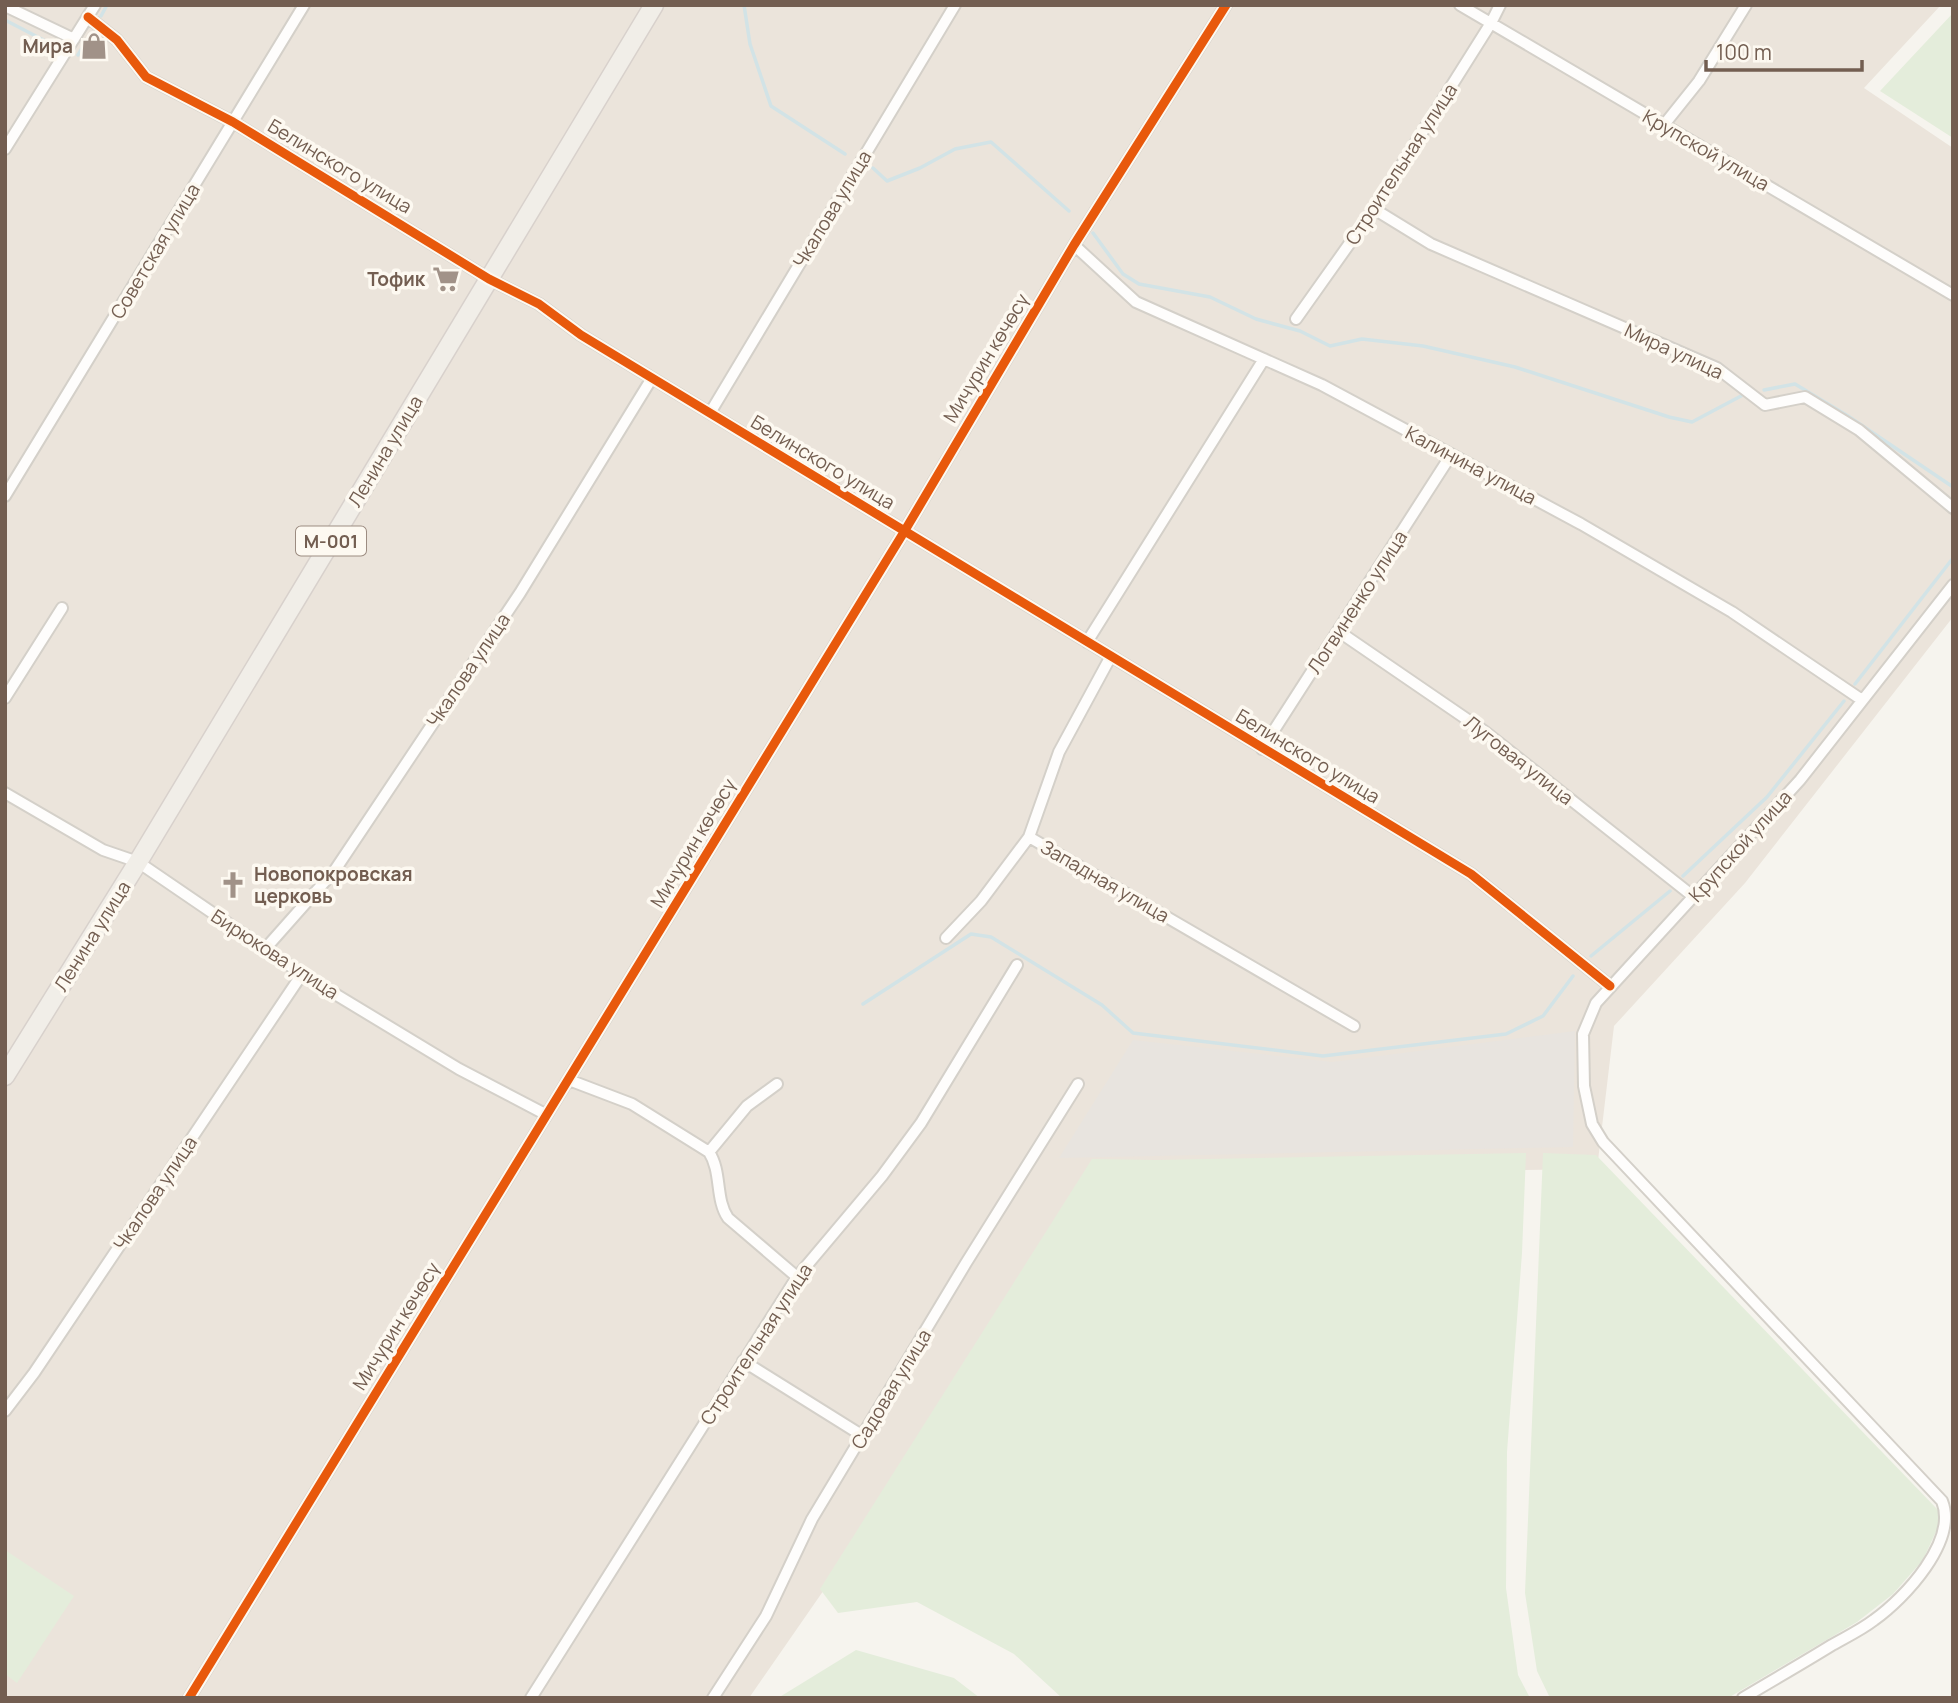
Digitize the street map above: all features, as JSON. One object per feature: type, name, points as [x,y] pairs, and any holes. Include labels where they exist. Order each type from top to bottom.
[{"type":"main road","name":"Ленина улица","points":[[5,1076],[138,862],[654,5]]},
{"type":"street","points":[[5,149],[95,5]]},
{"type":"street","name":"Советская улица","points":[[5,496],[304,5]]},
{"type":"street","name":"Чкалова улица","points":[[710,413],[954,5]]},
{"type":"street","name":"Мичурин көчөсү","points":[[189,1698],[904,531],[1074,245],[1226,5]]},
{"type":"street","name":"Крупской улица","points":[[1460,5],[1953,295]]},
{"type":"street","name":"Строительная улица","points":[[1296,319],[1374,209],[1500,5]]},
{"type":"street","points":[[1663,125],[1699,81],[1746,5]]},
{"type":"street","points":[[5,6],[74,39]]},
{"type":"street","name":"Белинского улица","points":[[88,18],[117,40],[146,76],[233,122],[489,279],[539,304],[580,335],[1471,874],[1611,986]]},
{"type":"street","name":"Мира улица","points":[[1374,209],[1431,244],[1717,368],[1765,405],[1805,397],[1859,430],[1953,508]]},
{"type":"street","name":"Калинина улица","points":[[1074,245],[1136,302],[1322,385],[1581,524],[1732,612],[1862,700]]},
{"type":"street","points":[[1087,642],[1264,359]]},
{"type":"street","name":"Чкалова улица","points":[[265,949],[335,870],[520,593],[652,378]]},
{"type":"street","name":"Логвиненко улица","points":[[1262,749],[1451,455]]},
{"type":"street","name":"Крупской улица","points":[[1743,1698],[1874,1620],[1898,1600],[1928,1566],[1941,1543],[1948,1513],[1942,1501],[1603,1142],[1592,1124],[1584,1086],[1583,1034],[1596,1003],[1800,780],[1953,585]]},
{"type":"street","points":[[5,698],[62,608]]},
{"type":"street","name":"Луговая улица","points":[[1338,631],[1484,731],[1694,897]]},
{"type":"street","name":"Западная улица","points":[[1111,656],[1059,752],[1029,836],[1354,1026]]},
{"type":"street","name":"Бирюкова улица","points":[[5,793],[103,850],[138,862],[302,974],[459,1069],[545,1114]]},
{"type":"street","points":[[947,938],[981,901],[1029,836]]},
{"type":"street","name":"Строительная улица","points":[[531,1698],[797,1276],[882,1176],[921,1123],[1017,965]]},
{"type":"street","name":"Чкалова улица","points":[[5,1411],[34,1373],[302,974]]},
{"type":"street","points":[[569,1080],[632,1104],[709,1152],[716,1163],[723,1211],[797,1276]]},
{"type":"street","points":[[709,1152],[747,1105],[777,1084]]},
{"type":"street","name":"Садовая улица","points":[[713,1698],[766,1616],[813,1519],[966,1263],[1078,1084]]},
{"type":"street","points":[[743,1361],[863,1436]]},
{"type":"shaded area","points":[[5,5],[1941,5],[1864,88],[1953,148],[1953,617],[1745,883],[1614,1026],[1597,1169],[1303,1173],[914,1460],[749,1698],[5,1698]]},
{"type":"shaded area","points":[[1575,1031],[1573,1147],[1059,1158],[1133,1040],[1332,1062]]},
{"type":"green space","points":[[1953,13],[1953,138],[1880,91]]},
{"type":"green space","points":[[1526,1153],[1522,1253],[1507,1452],[1506,1588],[1518,1675],[1530,1698],[1062,1698],[1014,1654],[917,1602],[838,1613],[820,1589],[1092,1159]]},
{"type":"green space","points":[[1543,1153],[1596,1155],[1938,1510],[1939,1525],[1923,1560],[1893,1594],[1857,1622],[1728,1698],[1550,1698],[1537,1671],[1525,1593]]},
{"type":"green space","points":[[5,1550],[74,1596],[17,1683],[5,1674]]},
{"type":"green space","points":[[856,1650],[954,1678],[980,1698],[778,1698]]},
{"type":"waterway","points":[[101,16],[107,5]]},
{"type":"waterway","points":[[744,5],[750,44],[771,106],[845,154]]},
{"type":"waterway","points":[[5,20],[53,45]]},
{"type":"waterway","points":[[78,55],[89,37]]},
{"type":"waterway","points":[[873,168],[887,181],[920,168],[955,149],[991,142],[1069,211]]},
{"type":"waterway","points":[[1093,233],[1123,274],[1139,284],[1210,297],[1256,319],[1300,331],[1330,346],[1362,339],[1423,346],[1515,367],[1692,422],[1741,396]]},
{"type":"waterway","points":[[1764,390],[1795,384],[1848,416],[1953,487]]},
{"type":"waterway","points":[[1855,684],[1953,558]]},
{"type":"waterway","points":[[1683,876],[1767,797],[1844,701]]},
{"type":"waterway","points":[[1591,956],[1670,891]]},
{"type":"waterway","points":[[863,1004],[971,934],[991,937],[1102,1005],[1133,1033],[1323,1056],[1506,1034],[1543,1016],[1573,976]]},
{"type":"cycle path","points":[[189,1698],[904,532],[1074,245],[1226,5]]},
{"type":"cycle path","points":[[88,17],[117,40],[146,77],[233,122],[489,279],[539,304],[581,335],[1471,874],[1610,986]]},
{"type":"place","name":"Мира","points":[[94,46]]},
{"type":"place","name":"Тофик","points":[[446,279]]},
{"type":"place","name":"Новопокровская церковь","points":[[233,885]]}]
